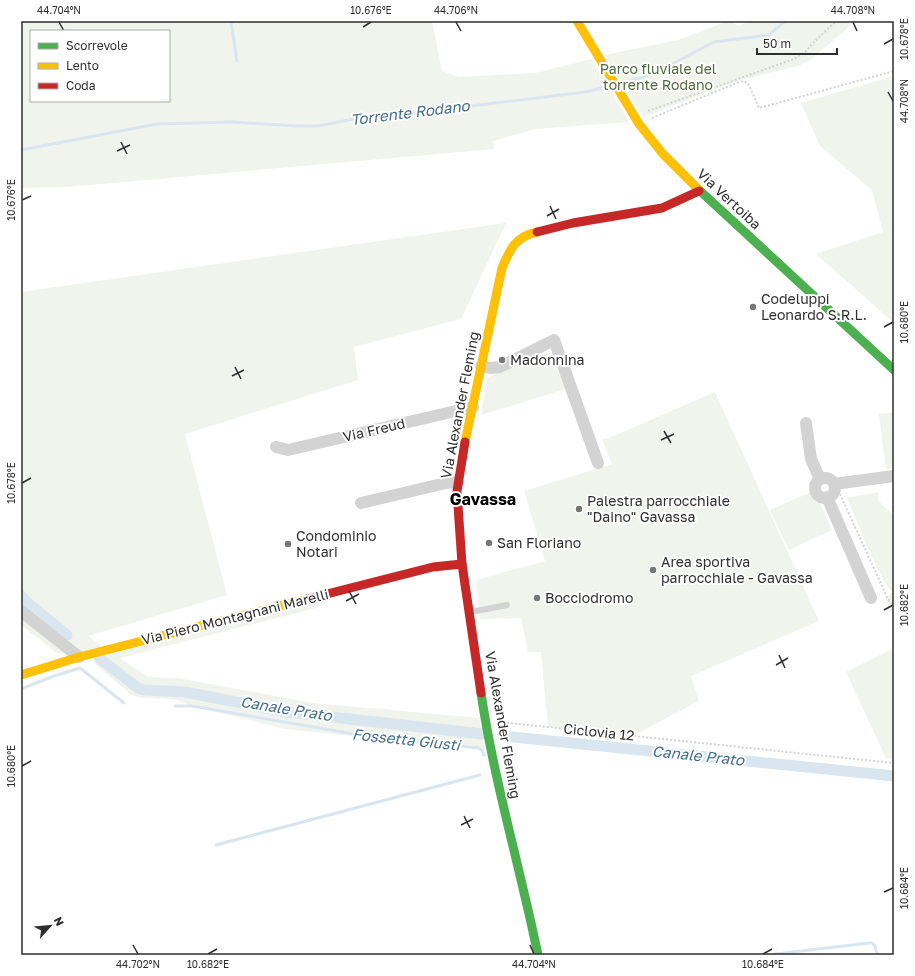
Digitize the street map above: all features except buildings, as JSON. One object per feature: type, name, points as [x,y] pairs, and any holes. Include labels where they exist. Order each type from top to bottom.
[{"type":"street","name":"Via Vertoiba","points":[[577,21],[663,154],[699,191],[894,370]]},
{"type":"street","name":"Via Alexander Fleming","points":[[538,955],[496,775],[486,721],[462,564],[457,491],[481,366],[502,268],[508,254],[520,239],[528,234],[548,228],[662,208],[699,191]]},
{"type":"street","points":[[481,366],[490,368],[500,367],[554,340],[598,463]]},
{"type":"street","name":"Via Freud","points":[[276,447],[288,450],[473,407]]},
{"type":"street","points":[[806,423],[811,459],[820,479]]},
{"type":"street","points":[[834,484],[894,476]]},
{"type":"street","points":[[827,478],[834,484],[834,491],[827,497],[821,497],[816,492],[816,483],[820,479],[827,478]]},
{"type":"street","points":[[361,503],[446,483],[458,482]]},
{"type":"street","points":[[827,497],[871,598]]},
{"type":"street","name":"Via Piero Montagnani Marelli","points":[[21,674],[79,657],[433,567],[462,564]]},
{"type":"street","points":[[21,611],[79,657]]},
{"type":"lane","points":[[469,612],[507,605]]},
{"type":"path","points":[[647,111],[794,59],[805,52],[836,21]]},
{"type":"path","points":[[642,122],[738,82],[744,82],[748,85],[759,108],[894,71]]},
{"type":"path","points":[[834,484],[842,497],[888,599],[894,606]]},
{"type":"path","name":"Ciclovia 12","points":[[495,722],[894,763]]},
{"type":"green space","name":"Parco fluviale del torrente Rodano","points":[[21,21],[432,21],[442,71],[459,77],[535,73],[591,59],[629,122],[536,129],[493,141],[494,149],[67,187],[21,188]]},
{"type":"green space","name":"Parco fluviale del torrente Rodano","points":[[728,21],[739,26],[750,21],[856,21],[810,60],[798,66],[741,80],[644,118],[604,55],[678,40]]},
{"type":"green space","points":[[894,76],[894,323],[816,254],[883,232],[872,190],[820,146],[801,103]]},
{"type":"green space","points":[[506,223],[461,319],[354,347],[358,380],[185,434],[227,595],[88,636],[106,650],[58,654],[21,625],[21,292]]},
{"type":"green space","points":[[549,352],[566,389],[481,415],[487,378]]},
{"type":"green space","name":"Area sportiva parrocchiale - Gavassa","points":[[715,392],[819,621],[691,676],[699,701],[632,736],[548,727],[541,652],[528,652],[521,618],[480,619],[476,580],[545,561],[524,491],[612,464],[602,439],[609,438]]},
{"type":"green space","points":[[894,412],[894,469],[886,469],[879,414]]},
{"type":"green space","points":[[811,492],[816,500],[819,501],[832,530],[789,550],[770,510]]},
{"type":"green space","points":[[878,492],[878,501],[894,515],[894,618],[885,598],[893,592],[888,587],[875,564],[847,498]]},
{"type":"green space","points":[[319,600],[320,607],[120,658],[148,677],[178,678],[313,703],[479,718],[485,750],[285,729],[194,706],[173,699],[142,698],[132,695],[95,663],[95,658]]},
{"type":"green space","points":[[894,648],[894,759],[886,758],[846,672]]},
{"type":"waterway","points":[[231,21],[237,61]]},
{"type":"waterway","name":"Torrente Rodano","points":[[621,83],[651,75],[714,42],[769,35],[785,21]]},
{"type":"waterway","name":"Torrente Rodano","points":[[21,150],[157,124],[232,122],[318,126],[359,118],[397,115],[585,92],[610,86]]},
{"type":"waterway","name":"Canale Prato","points":[[21,596],[67,635]]},
{"type":"waterway","name":"Canale Prato","points":[[99,658],[138,688],[144,690],[185,692],[287,712],[483,734]]},
{"type":"waterway","name":"Fossetta Giusti","points":[[21,689],[80,668],[124,703]]},
{"type":"waterway","name":"Fossetta Giusti","points":[[175,706],[192,706],[354,734],[478,748],[482,750],[484,755]]},
{"type":"waterway","name":"Canale Prato","points":[[503,736],[894,776]]},
{"type":"waterway","points":[[216,845],[480,775]]},
{"type":"waterway","name":"Fossetta Giusti","points":[[767,955],[869,943],[872,943],[875,946],[877,955]]},
{"type":"traffic: fast","points":[[698,189],[894,370]]},
{"type":"traffic: fast","points":[[481,693],[493,759],[538,955]]},
{"type":"traffic: slow","points":[[577,21],[639,124],[663,154],[698,189]]},
{"type":"traffic: slow","points":[[465,442],[502,268],[514,245],[523,237],[537,232]]},
{"type":"traffic: slow","points":[[21,675],[79,657],[307,599]]},
{"type":"traffic: jam","points":[[537,232],[573,223],[662,208],[699,191]]},
{"type":"traffic: jam","points":[[465,442],[457,491],[462,564],[481,693]]},
{"type":"traffic: jam","points":[[307,599],[433,567],[462,564]]},
{"type":"place","name":"Codeluppi Leonardo S.R.L.","points":[[753,307]]},
{"type":"place","name":"Madonnina","points":[[502,360]]},
{"type":"place","name":"Palestra parrocchiale \"Daino\" Gavassa","points":[[579,509]]},
{"type":"place","name":"San Floriano","points":[[489,543]]},
{"type":"place","name":"Condominio Notari","points":[[288,544]]},
{"type":"place","name":"Area sportiva parrocchiale - Gavassa","points":[[653,570]]},
{"type":"place","name":"Bocciodromo","points":[[537,598]]},
{"type":"district","name":"Gavassa","points":[[483,499]]}]
